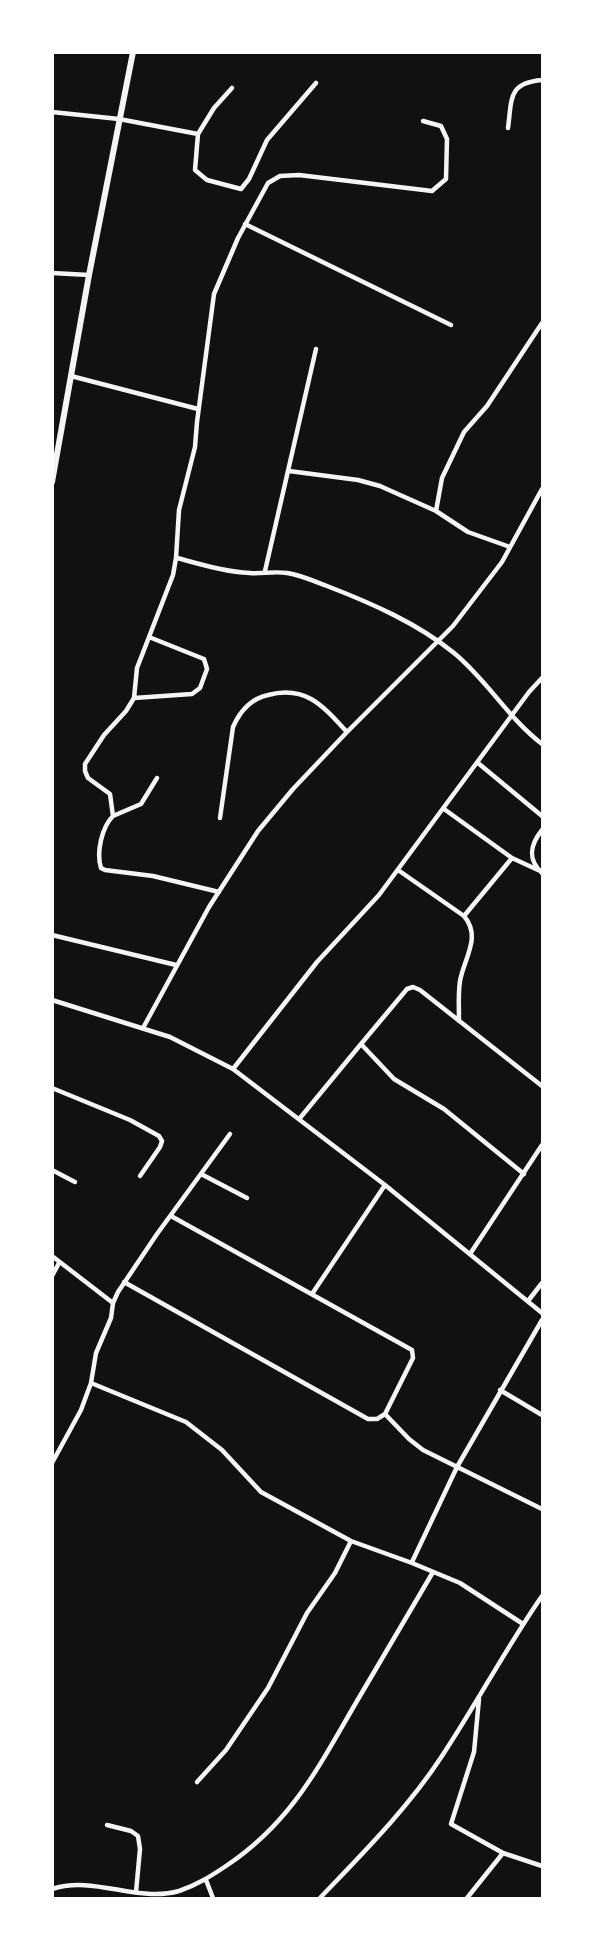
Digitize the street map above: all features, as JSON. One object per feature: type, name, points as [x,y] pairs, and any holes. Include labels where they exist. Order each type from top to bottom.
[{"type":"main road","points":[[52,482],[133,52]]},
{"type":"street","points":[[508,128],[513,90],[519,85],[542,80]]},
{"type":"street","points":[[232,88],[214,108],[198,134],[195,170],[207,180],[241,190],[249,179],[267,139],[316,83]]},
{"type":"street","points":[[52,112],[119,119],[198,134]]},
{"type":"street","points":[[113,816],[110,793],[88,778],[84,768],[104,735],[134,698],[137,668],[173,575],[179,510],[195,447],[214,294],[221,273],[268,183],[280,176],[314,176],[432,191],[446,179],[447,139],[442,126],[422,121]]},
{"type":"street","points":[[245,225],[452,325]]},
{"type":"street","points":[[52,273],[89,275]]},
{"type":"street","points":[[436,511],[442,478],[464,432],[491,400],[542,323]]},
{"type":"street","points":[[265,571],[316,349]]},
{"type":"street","points":[[71,376],[198,409]]},
{"type":"street","points":[[289,471],[358,480],[380,486],[436,511],[468,532],[510,547]]},
{"type":"street","points":[[143,1028],[176,965],[258,831],[293,789],[477,597],[510,547],[542,489]]},
{"type":"street","points":[[176,558],[228,570],[288,573],[338,590],[385,611],[438,640],[465,663],[512,718],[542,744]]},
{"type":"street","points":[[134,698],[192,694],[200,688],[207,670],[204,659],[149,637]]},
{"type":"street","points":[[233,1069],[317,962],[379,895],[542,677]]},
{"type":"street","points":[[220,818],[233,727],[238,715],[260,697],[278,692],[297,692],[327,710],[347,732]]},
{"type":"street","points":[[478,763],[542,816]]},
{"type":"street","points":[[157,778],[141,804],[113,816],[104,827],[99,862],[101,867],[105,870],[165,878],[219,892]]},
{"type":"street","points":[[444,809],[512,858],[540,871]]},
{"type":"street","points":[[540,871],[532,858],[531,850],[542,830]]},
{"type":"street","points":[[464,916],[512,858]]},
{"type":"street","points":[[398,870],[469,922],[473,938],[460,979],[459,1021]]},
{"type":"street","points":[[52,935],[176,965]]},
{"type":"street","points":[[300,1118],[407,989],[413,988],[420,990],[542,1086]]},
{"type":"street","points":[[52,1000],[143,1028],[193,1047],[233,1069],[385,1185],[542,1313]]},
{"type":"street","points":[[361,1044],[394,1079],[444,1110],[524,1174]]},
{"type":"street","points":[[52,1088],[130,1120],[159,1136],[162,1141],[160,1147],[140,1176]]},
{"type":"street","points":[[52,1463],[81,1410],[96,1353],[111,1318],[113,1303],[124,1282],[230,1134]]},
{"type":"street","points":[[470,1254],[542,1145]]},
{"type":"street","points":[[52,1170],[75,1182]]},
{"type":"street","points":[[201,1174],[247,1198]]},
{"type":"street","points":[[312,1294],[385,1185]]},
{"type":"street","points":[[124,1282],[368,1419],[377,1419],[385,1414],[413,1358],[412,1350],[172,1216]]},
{"type":"street","points":[[52,1256],[113,1303]]},
{"type":"street","points":[[52,1276],[60,1263]]},
{"type":"street","points":[[528,1301],[542,1283]]},
{"type":"street","points":[[412,1563],[457,1467],[542,1320]]},
{"type":"street","points":[[90,1383],[186,1422],[222,1450],[261,1492],[351,1541],[460,1583],[523,1624]]},
{"type":"street","points":[[500,1390],[542,1415]]},
{"type":"street","points":[[385,1414],[415,1445],[542,1509]]},
{"type":"street","points":[[197,1782],[226,1750],[268,1688],[307,1613],[335,1573],[351,1541]]},
{"type":"street","points":[[52,1889],[79,1884],[156,1894],[178,1891],[206,1880],[257,1843],[293,1806],[313,1779],[433,1572]]},
{"type":"street","points":[[320,1899],[426,1778],[542,1596]]},
{"type":"street","points":[[479,1698],[474,1752],[469,1773],[450,1820],[455,1826],[503,1853],[542,1866]]},
{"type":"street","points":[[107,1825],[131,1831],[138,1836],[136,1892]]},
{"type":"street","points":[[467,1899],[503,1853]]},
{"type":"street","points":[[206,1880],[213,1899]]}]
